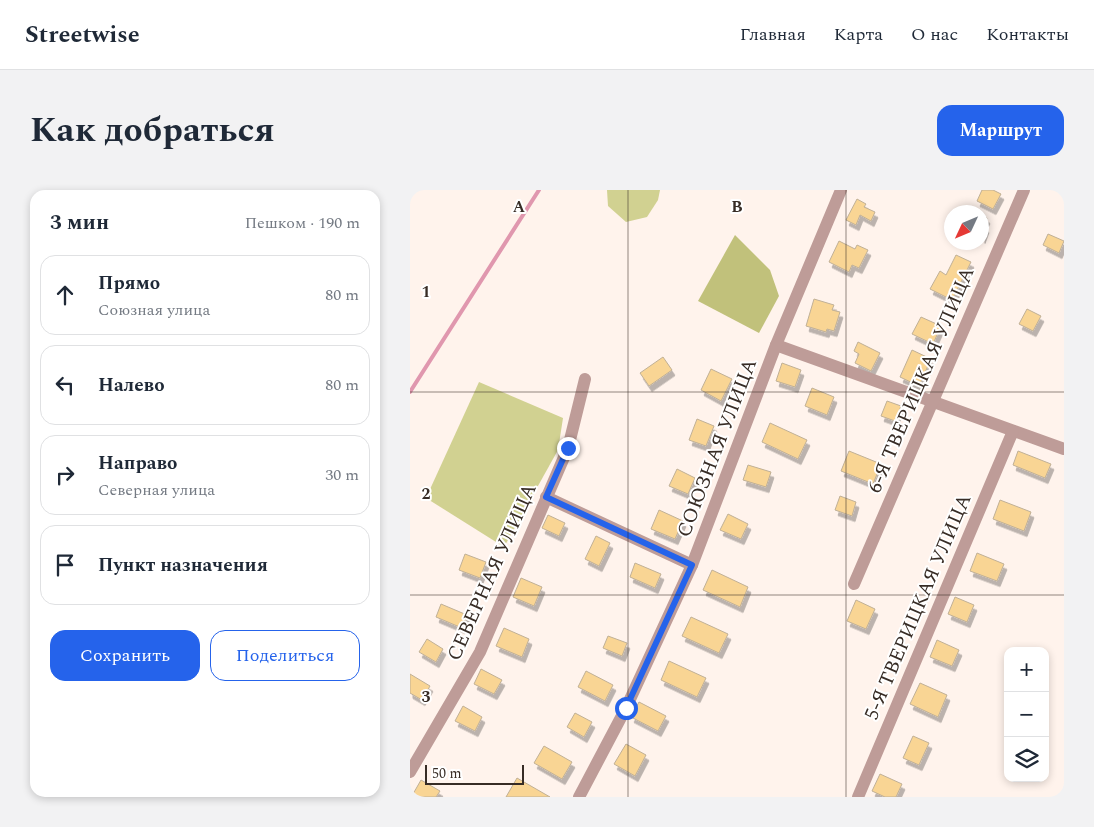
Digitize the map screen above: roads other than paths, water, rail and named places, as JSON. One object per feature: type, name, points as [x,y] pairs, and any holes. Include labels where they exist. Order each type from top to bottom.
[{"type":"street","name":"СОЮЗНАЯ УЛИЦА","points":[[579,797],[626,708],[692,565],[776,345],[841,190]]},
{"type":"street","name":"6-Я ТВЕРИЦКАЯ УЛИЦА","points":[[854,584],[931,401],[1024,190]]},
{"type":"street","points":[[776,345],[1064,449]]},
{"type":"street","name":"СЕВЕРНАЯ УЛИЦА","points":[[410,772],[480,652],[568,448],[585,379]]},
{"type":"street","name":"5-Я ТВЕРИЦКАЯ УЛИЦА","points":[[858,797],[1014,431]]},
{"type":"street","points":[[546,497],[692,565]]},
{"type":"waterway","points":[[410,392],[539,190]]}]
